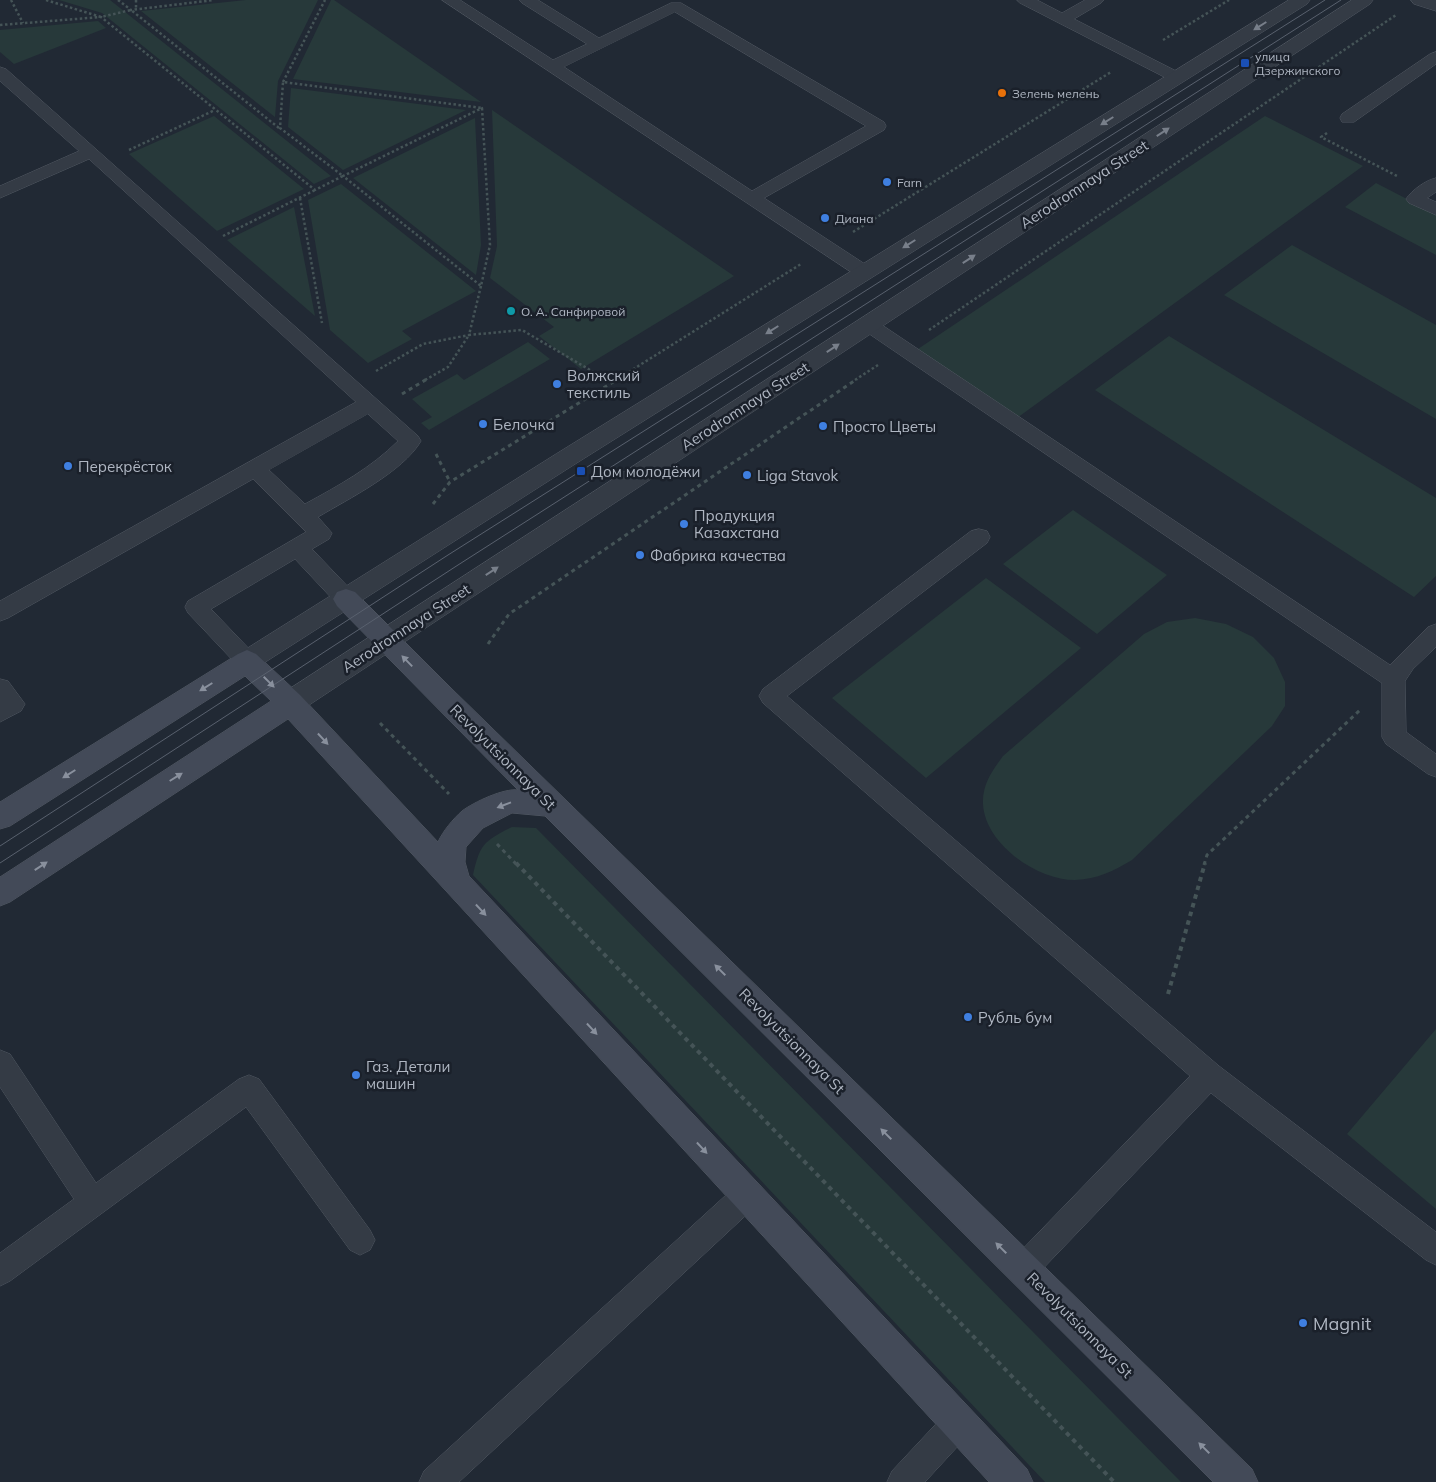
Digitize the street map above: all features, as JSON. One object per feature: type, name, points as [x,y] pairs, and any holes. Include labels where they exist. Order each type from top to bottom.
[{"type":"main road","name":"Revolyutsionnaya St","points":[[346,599],[552,805],[1239,1482]]},
{"type":"main road","points":[[0,817],[248,662],[290,703],[1014,1482]]},
{"type":"main road","name":"Aerodromnaya Street","points":[[0,893],[290,703]]},
{"type":"main road","points":[[458,885],[450,862],[452,843],[473,819],[508,801],[552,805]]},
{"type":"street","points":[[248,662],[864,272],[1301,0]]},
{"type":"street","name":"Aerodromnaya Street","points":[[290,703],[388,641],[1364,0]]},
{"type":"street","points":[[1420,0],[1436,6]]},
{"type":"lane","points":[[450,0],[864,272]]},
{"type":"lane","points":[[528,0],[598,44]]},
{"type":"lane","points":[[1024,0],[1178,78]]},
{"type":"lane","points":[[1062,19],[1096,0]]},
{"type":"lane","points":[[552,67],[676,6],[878,126],[752,198]]},
{"type":"lane","points":[[1348,118],[1436,57]]},
{"type":"lane","points":[[0,72],[411,441],[379,471],[303,515]]},
{"type":"lane","points":[[0,193],[91,152]]},
{"type":"lane","points":[[1431,187],[1415,198],[1436,209]]},
{"type":"lane","points":[[869,324],[1393,679]]},
{"type":"lane","points":[[0,612],[370,404]]},
{"type":"lane","points":[[248,662],[196,606],[321,533],[255,468]]},
{"type":"lane","points":[[979,537],[771,696],[1209,1075],[1436,1250]]},
{"type":"lane","points":[[297,547],[346,599]]},
{"type":"lane","points":[[1436,633],[1405,663],[1393,679],[1394,737],[1436,767]]},
{"type":"lane","points":[[0,688],[13,704],[0,712]]},
{"type":"lane","points":[[0,1063],[93,1203]]},
{"type":"lane","points":[[1023,1269],[1209,1075]]},
{"type":"lane","points":[[0,1271],[249,1088],[360,1240]]},
{"type":"lane","points":[[435,1482],[747,1195]]},
{"type":"lane","points":[[904,1482],[959,1422]]},
{"type":"path","points":[[11,0],[23,23]]},
{"type":"path","points":[[46,0],[101,17],[315,190]]},
{"type":"path","points":[[118,0],[481,286]]},
{"type":"path","points":[[136,0],[136,8]]},
{"type":"path","points":[[0,25],[101,17],[136,8],[214,0]]},
{"type":"path","points":[[280,128],[283,82],[325,0]]},
{"type":"path","points":[[488,644],[510,614],[1398,14]]},
{"type":"path","points":[[283,82],[482,108]]},
{"type":"path","points":[[222,236],[482,108]]},
{"type":"path","points":[[395,398],[448,367],[469,334],[490,245],[482,108]]},
{"type":"path","points":[[126,151],[215,110]]},
{"type":"path","points":[[1348,118],[1320,137],[1431,187]]},
{"type":"path","points":[[300,198],[322,322]]},
{"type":"path","points":[[368,375],[423,344],[469,334],[522,330],[612,384]]},
{"type":"path","points":[[432,448],[450,482]]},
{"type":"path","points":[[1157,1030],[1207,855],[1393,679]]},
{"type":"path","points":[[380,723],[1114,1482]]},
{"type":"shaded area","points":[[59,0],[110,0],[331,176],[314,184],[102,13]]},
{"type":"shaded area","points":[[246,0],[318,0],[278,81],[275,117],[141,11]]},
{"type":"shaded area","points":[[331,0],[334,0],[481,102],[293,79]]},
{"type":"shaded area","points":[[98,21],[106,28],[14,64],[0,52],[0,30]]},
{"type":"shaded area","points":[[291,88],[466,110],[343,170],[288,127]]},
{"type":"shaded area","points":[[492,110],[734,276],[581,369],[539,336],[554,327],[490,278],[497,246]]},
{"type":"shaded area","points":[[214,116],[304,189],[217,231],[129,154]]},
{"type":"shaded area","points":[[1265,116],[1363,166],[1010,423],[909,355]]},
{"type":"shaded area","points":[[475,118],[481,245],[476,275],[353,178]]},
{"type":"shaded area","points":[[1376,183],[1436,214],[1436,255],[1345,207]]},
{"type":"shaded area","points":[[341,184],[476,291],[402,331],[412,339],[368,363],[330,330],[308,200]]},
{"type":"shaded area","points":[[294,207],[315,316],[227,240]]},
{"type":"shaded area","points":[[1292,245],[1436,325],[1436,419],[1224,295]]},
{"type":"shaded area","points":[[1169,336],[1436,498],[1436,576],[1414,597],[1095,390]]},
{"type":"shaded area","points":[[528,342],[550,359],[429,430],[421,423],[432,417],[412,399],[457,374],[464,380]]},
{"type":"shaded area","points":[[1073,510],[1167,575],[1097,634],[1003,564]]},
{"type":"shaded area","points":[[986,578],[1081,648],[926,778],[832,698]]},
{"type":"shaded area","points":[[1195,618],[1226,624],[1253,637],[1274,658],[1285,682],[1285,706],[1272,726],[1132,860],[1118,868],[1098,876],[1075,880],[1045,874],[1016,857],[1003,846],[993,833],[986,819],[983,804],[986,784],[1003,756],[1144,634],[1167,622]]},
{"type":"shaded area","points":[[512,827],[536,828],[1181,1482],[1045,1482],[473,875],[478,856],[489,840]]},
{"type":"shaded area","points":[[1436,1029],[1436,1209],[1347,1134]]},
{"type":"tram line","points":[[0,846],[448,555],[1325,0]]},
{"type":"tram line","points":[[0,863],[458,565],[1341,0]]},
{"type":"place","name":"улица Дзержинского","points":[[1245,63]]},
{"type":"place","name":"Зелень мелень","points":[[1002,93]]},
{"type":"place","name":"Farn","points":[[887,182]]},
{"type":"place","name":"Диана","points":[[825,218]]},
{"type":"place","name":"О. А. Санфировой","points":[[511,311]]},
{"type":"place","name":"Волжский текстиль","points":[[557,384]]},
{"type":"place","name":"Белочка","points":[[483,424]]},
{"type":"place","name":"Просто Цветы","points":[[823,426]]},
{"type":"place","name":"Перекрёсток","points":[[68,466]]},
{"type":"place","name":"Дом молодёжи","points":[[581,471]]},
{"type":"place","name":"Liga Stavok","points":[[747,475]]},
{"type":"place","name":"Продукция Казахстана","points":[[684,524]]},
{"type":"place","name":"Фабрика качества","points":[[640,555]]},
{"type":"place","name":"Рубль бум","points":[[968,1017]]},
{"type":"place","name":"Газ. Детали машин","points":[[356,1075]]},
{"type":"place","name":"Magnit","points":[[1303,1323]]}]
